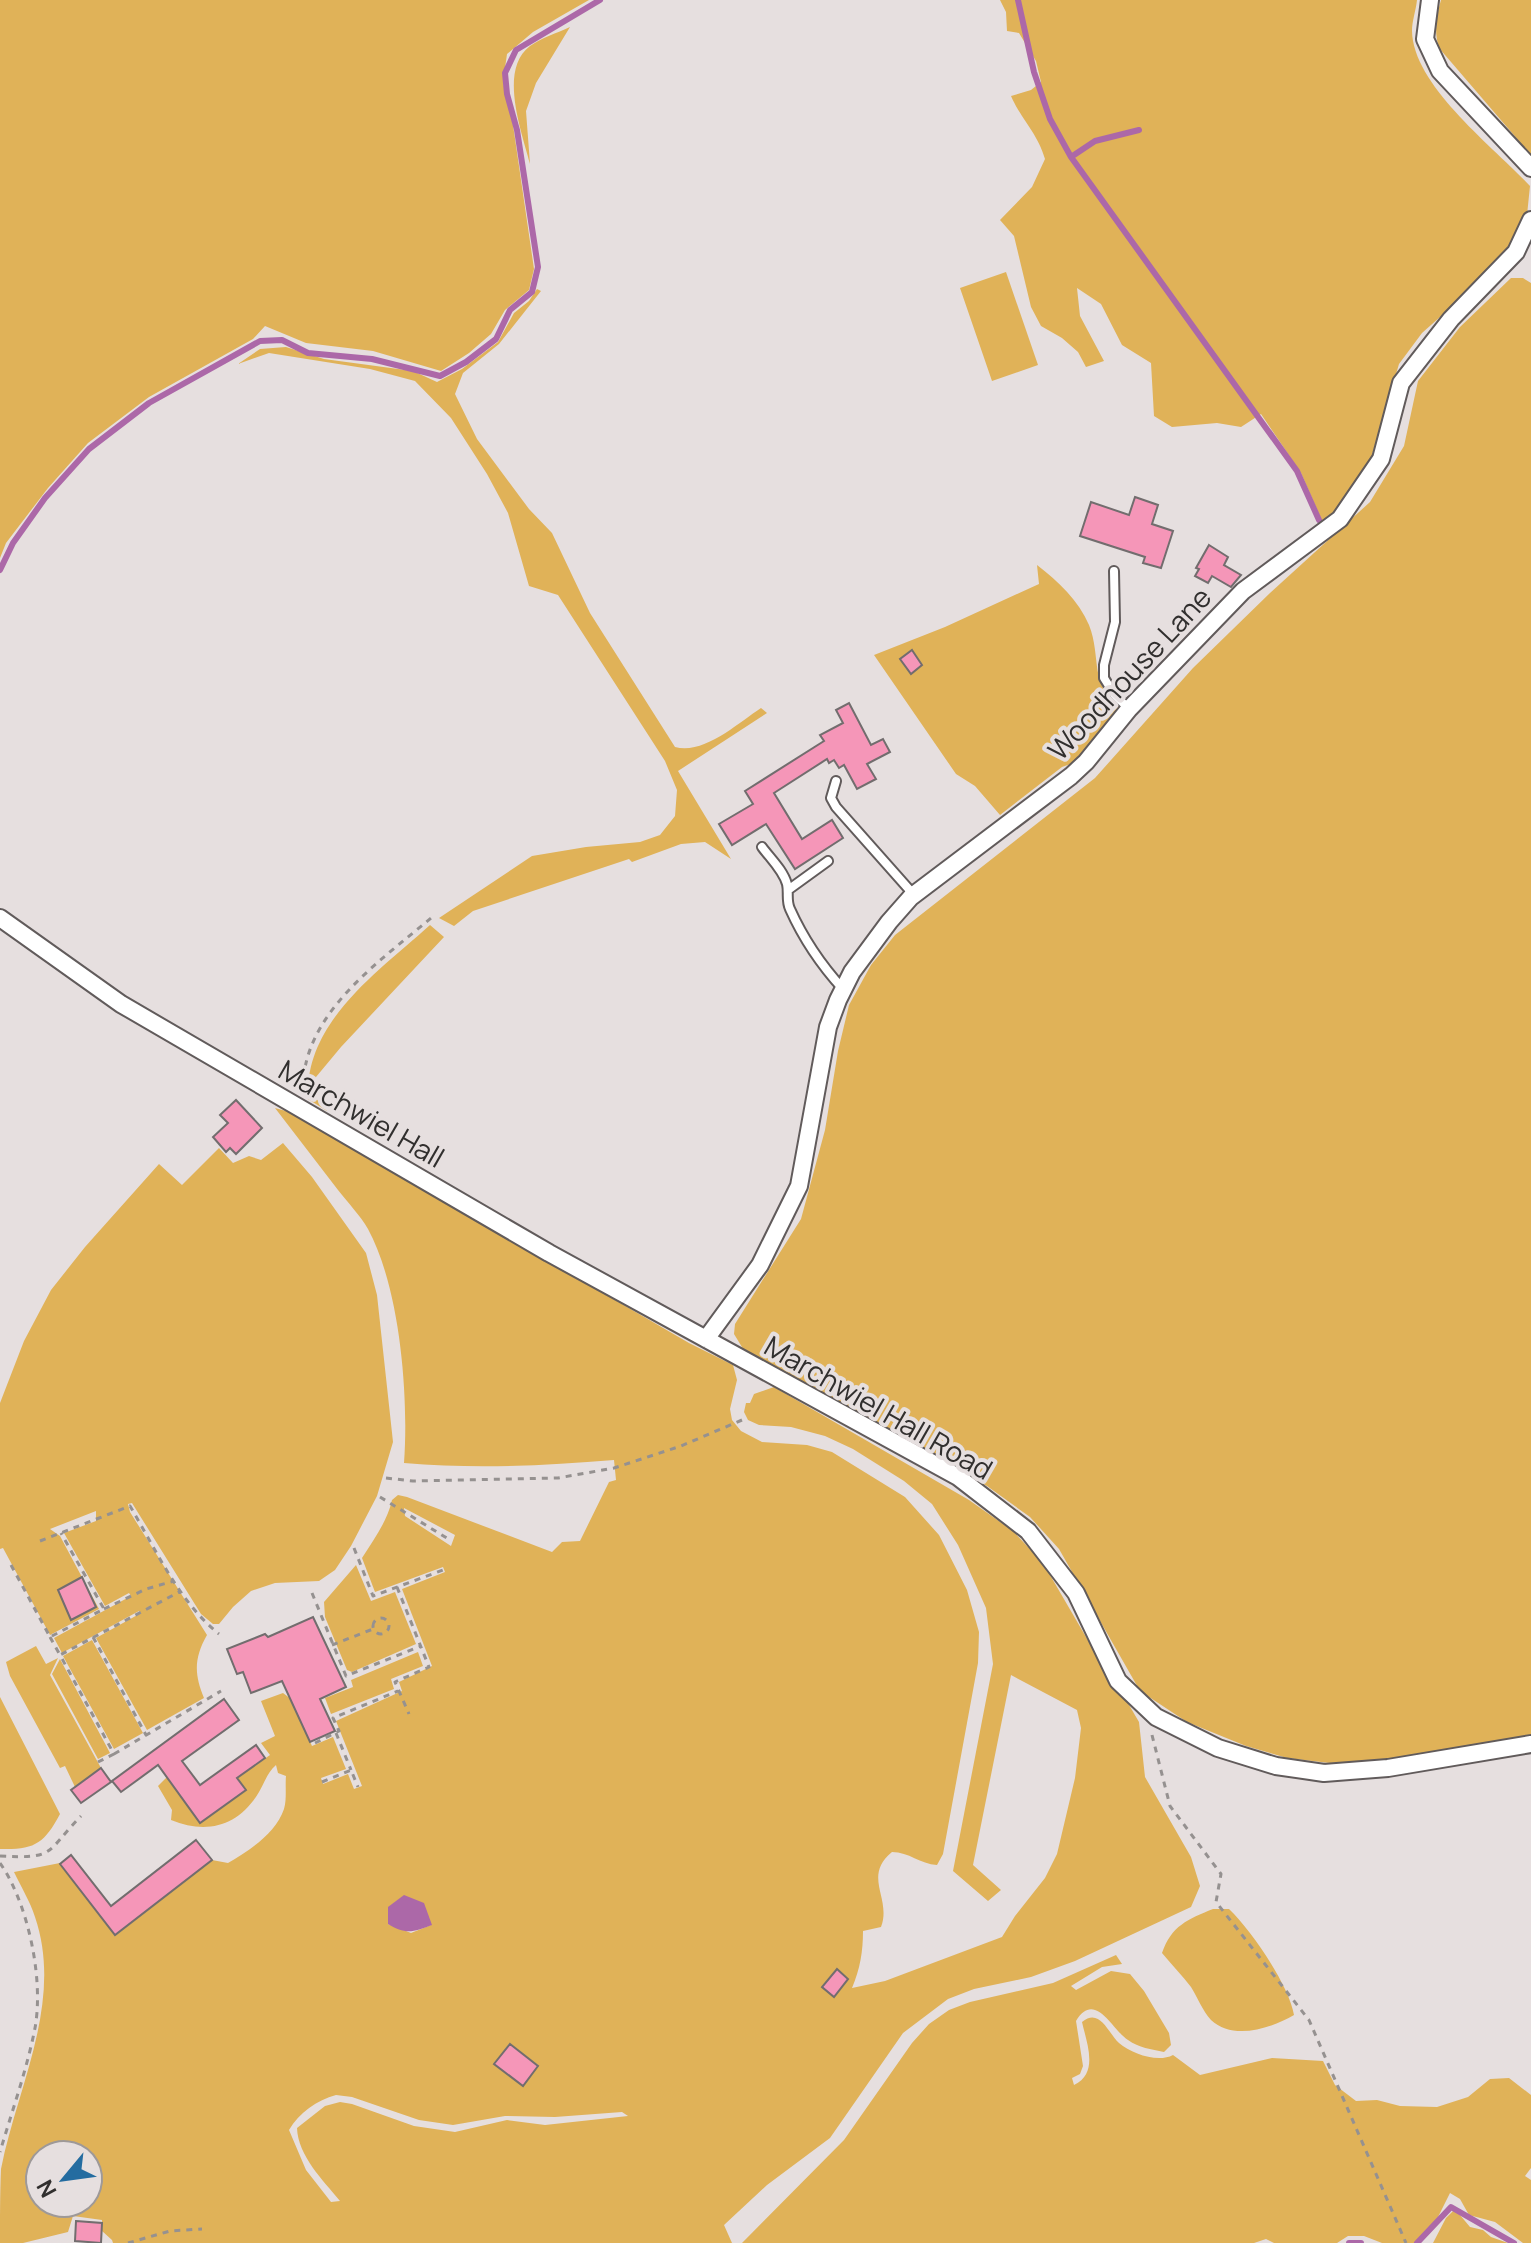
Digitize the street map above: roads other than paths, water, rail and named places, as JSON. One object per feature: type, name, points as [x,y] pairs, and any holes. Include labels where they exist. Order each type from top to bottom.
[{"type":"street","points":[[1430,0],[1425,39],[1440,71],[1531,168]]},
{"type":"street","name":"Woodhouse Lane","points":[[706,1339],[760,1265],[799,1186],[828,1027],[843,989],[868,949],[914,895],[1086,762],[1129,709],[1243,591],[1340,519],[1381,459],[1401,383],[1451,319],[1516,252],[1531,220]]},
{"type":"street","name":"Marchwiel Hall","points":[[0,918],[121,1004],[549,1253],[706,1339]]},
{"type":"street","name":"Marchwiel Hall Road","points":[[706,1339],[958,1477],[1028,1531],[1076,1593],[1118,1681],[1156,1717],[1218,1748],[1276,1766],[1324,1773],[1388,1768],[1531,1744]]},
{"type":"lane","points":[[1114,571],[1115,622],[1104,665],[1104,678],[1129,709]]},
{"type":"lane","points":[[836,781],[831,798],[836,807],[914,895]]},
{"type":"lane","points":[[762,847],[784,876],[790,910],[818,958],[843,989]]},
{"type":"lane","points":[[788,890],[828,861]]},
{"type":"waterway","points":[[0,570],[13,543],[45,498],[89,449],[149,403],[260,341],[282,340],[308,353],[372,359],[440,376],[466,362],[496,339],[510,310],[532,292],[538,267],[505,73],[516,50],[600,0]]},
{"type":"waterway","points":[[1018,0],[1034,72],[1050,119],[1071,157],[1095,141],[1139,130]]},
{"type":"waterway","points":[[1071,157],[1297,471],[1319,520]]},
{"type":"waterway","points":[[1417,2243],[1451,2207],[1514,2243]]},
{"type":"waterway","points":[[1349,2243],[1361,2243]]}]
